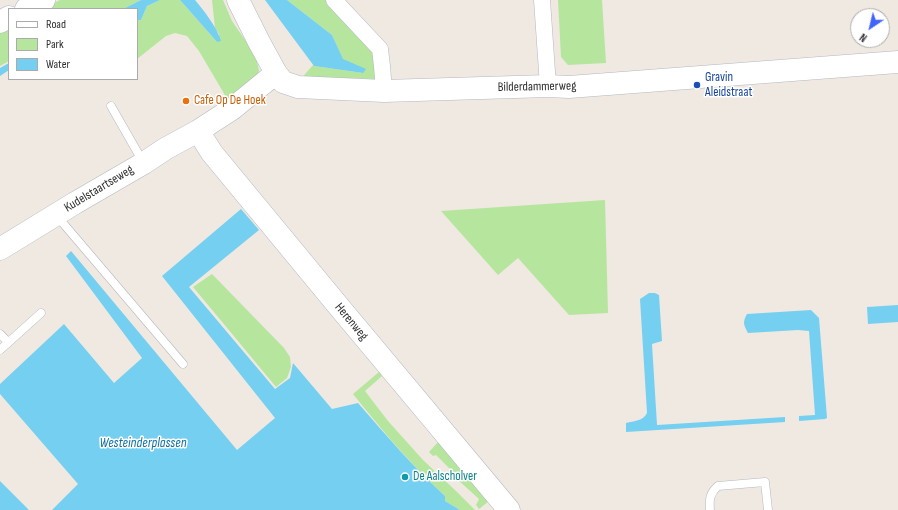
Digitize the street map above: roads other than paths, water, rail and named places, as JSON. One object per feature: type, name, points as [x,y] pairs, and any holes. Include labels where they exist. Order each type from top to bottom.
[{"type":"street","points":[[198,131],[232,109],[276,73],[238,0]]},
{"type":"street","points":[[334,0],[380,49],[384,91]]},
{"type":"street","points":[[542,0],[548,86]]},
{"type":"street","points":[[29,8],[48,2]]},
{"type":"street","name":"Bilderdammerweg","points":[[276,73],[283,82],[298,87],[384,91],[548,86],[569,87],[792,73],[898,62]]},
{"type":"street","name":"Kudelstaartseweg","points":[[0,249],[165,149],[198,131]]},
{"type":"street","name":"Herenweg","points":[[198,131],[212,153],[509,510]]},
{"type":"lane","points":[[110,106],[144,163]]},
{"type":"lane","points":[[57,214],[62,222],[183,364]]},
{"type":"lane","points":[[0,350],[41,312]]},
{"type":"lane","points":[[0,334],[8,342]]},
{"type":"lane","points":[[710,510],[710,497],[712,491],[718,486],[765,482],[768,510]]},
{"type":"water","points":[[141,0],[160,0],[147,6],[141,20],[138,20],[138,8],[125,8]]},
{"type":"water","points":[[180,0],[195,0],[213,25],[221,41],[217,42]]},
{"type":"water","points":[[265,0],[287,0],[332,35],[343,59],[366,69],[363,73],[314,66]]},
{"type":"water","points":[[8,64],[8,71],[0,76],[0,68]]},
{"type":"water","name":"Westeinderplassen","points":[[241,209],[259,230],[189,287],[275,389],[290,378],[293,363],[332,409],[358,403],[389,439],[445,496],[445,501],[460,510],[52,510],[78,484],[0,394],[0,384],[64,324],[114,383],[142,358],[66,256],[71,251],[237,450],[275,418],[162,276]]},
{"type":"water","points":[[649,293],[659,295],[662,341],[652,344],[657,425],[785,417],[785,422],[626,432],[626,423],[641,419],[647,413],[640,299]]},
{"type":"water","points":[[898,305],[898,322],[868,324],[867,307]]},
{"type":"water","points":[[811,310],[819,318],[827,418],[799,421],[799,416],[815,415],[809,331],[798,330],[748,333],[744,322],[747,314]]},
{"type":"water","points":[[0,481],[29,510],[0,510]]},
{"type":"place","name":"Gravin Aleidstraat","points":[[697,85]]},
{"type":"place","name":"Cafe Op De Hoek","points":[[186,101]]},
{"type":"place","name":"De Aalscholver","points":[[405,477]]}]
